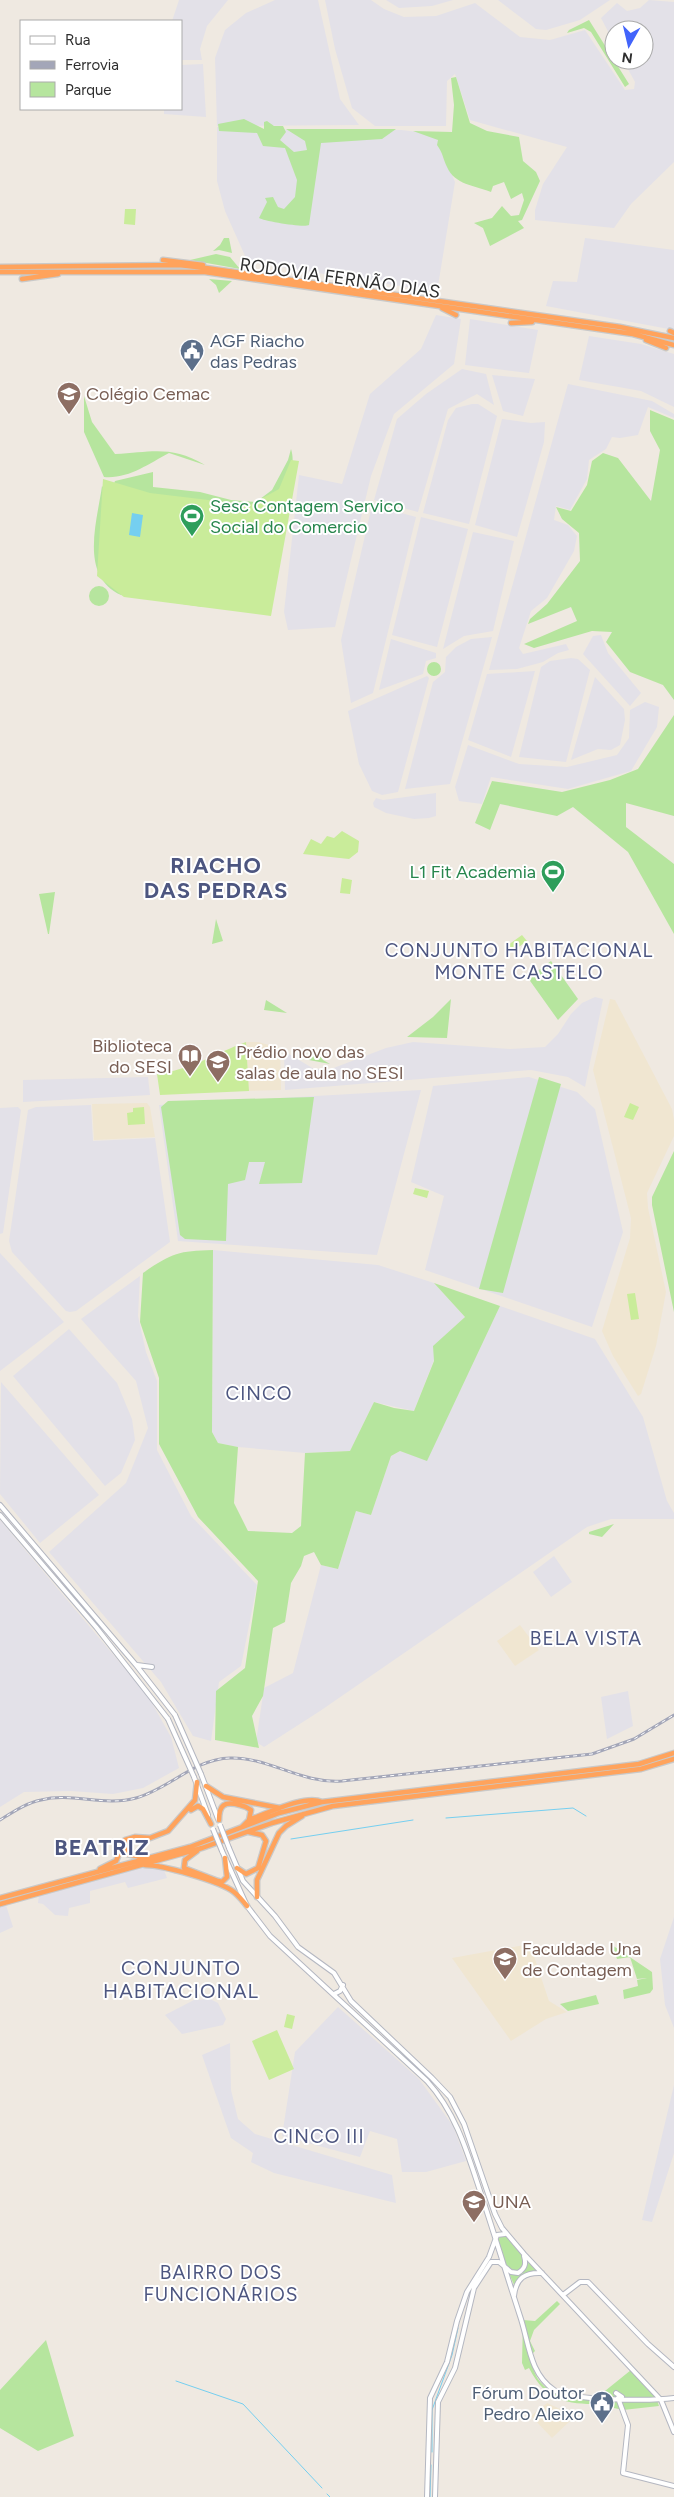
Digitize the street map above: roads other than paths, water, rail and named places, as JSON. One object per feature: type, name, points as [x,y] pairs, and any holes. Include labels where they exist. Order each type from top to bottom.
[{"type":"highway","points":[[163,260],[188,262],[231,271]]},
{"type":"highway","name":"RODOVIA FERNÃO DIAS","points":[[0,267],[179,265],[620,327],[674,338]]},
{"type":"highway","name":"RODOVIA FERNÃO DIAS","points":[[0,272],[205,272],[633,334],[674,344]]},
{"type":"highway","points":[[22,279],[70,272]]},
{"type":"highway","points":[[372,292],[404,292]]},
{"type":"highway","points":[[438,306],[456,315]]},
{"type":"highway","points":[[511,323],[542,321]]},
{"type":"highway","points":[[633,334],[666,348]]},
{"type":"highway","points":[[0,1898],[190,1847],[279,1813],[322,1802],[639,1764],[674,1752]]},
{"type":"highway","points":[[0,1904],[202,1848],[309,1812],[333,1806],[641,1769],[674,1759]]},
{"type":"highway","points":[[90,1873],[116,1861],[125,1840],[160,1836],[168,1832],[196,1800],[196,1780]]},
{"type":"highway","points":[[206,1786],[223,1797],[280,1808]]},
{"type":"highway","points":[[242,1827],[249,1820],[280,1808],[314,1799],[322,1802]]},
{"type":"highway","points":[[219,1823],[220,1808],[224,1804],[231,1802],[248,1807],[251,1813],[249,1820]]},
{"type":"highway","points":[[144,1858],[127,1854],[126,1843],[135,1840],[162,1838],[194,1807],[203,1809],[211,1824]]},
{"type":"highway","points":[[257,1898],[255,1886],[257,1880],[279,1833],[286,1826],[309,1812]]},
{"type":"highway","points":[[237,1868],[246,1874],[258,1868],[265,1850],[266,1841],[262,1835],[248,1832]]},
{"type":"highway","points":[[202,1848],[185,1860],[186,1870],[222,1882],[228,1875],[225,1858]]},
{"type":"highway","points":[[136,1866],[158,1865],[223,1886],[233,1891],[247,1906]]},
{"type":"main road","points":[[0,1505],[136,1665],[175,1715],[206,1786],[243,1881],[298,1947],[334,1972],[351,2001],[450,2097],[464,2124],[490,2202],[507,2235],[661,2400],[674,2432]]},
{"type":"main road","points":[[0,1515],[96,1627],[168,1719],[196,1780],[213,1829],[247,1906],[274,1941],[427,2081],[445,2102],[458,2127],[514,2298],[531,2358],[540,2377],[553,2390],[572,2397],[661,2400],[674,2398]]},
{"type":"main road","points":[[136,1665],[152,1667]]},
{"type":"main road","points":[[334,1994],[340,1991],[343,1985]]},
{"type":"main road","points":[[426,2497],[430,2398],[447,2362],[457,2320],[467,2292],[489,2257],[495,2238],[500,2233],[507,2235]]},
{"type":"main road","points":[[435,2497],[438,2402],[458,2357],[474,2288],[491,2262],[499,2262],[511,2272],[522,2271],[526,2262],[524,2254]]},
{"type":"main road","points":[[514,2298],[515,2289],[522,2276],[542,2273]]},
{"type":"main road","points":[[563,2295],[578,2283],[588,2282],[648,2344],[674,2367]]},
{"type":"main road","points":[[578,2283],[583,2284],[584,2288]]},
{"type":"main road","points":[[544,2396],[553,2390]]},
{"type":"main road","points":[[550,2401],[553,2390]]},
{"type":"main road","points":[[616,2393],[624,2398]]},
{"type":"main road","points":[[618,2398],[628,2424],[623,2473],[674,2486]]},
{"type":"water","points":[[132,513],[143,515],[140,537],[129,535]]},
{"type":"waterway","points":[[446,1818],[573,1808],[586,1816]]},
{"type":"waterway","points":[[291,1839],[413,1820]]},
{"type":"waterway","points":[[432,2452],[432,2410],[452,2355],[458,2328]]},
{"type":"waterway","points":[[176,2381],[243,2404],[322,2488]]},
{"type":"waterway","points":[[430,2497],[431,2465]]},
{"type":"waterway","points":[[327,2494],[330,2497]]},
{"type":"railway","points":[[0,1820],[30,1803],[53,1798],[112,1801],[136,1798],[160,1788],[205,1763],[230,1758],[258,1762],[313,1779],[342,1781],[592,1754],[634,1739],[674,1715]]},
{"type":"place","name":"AGF Riacho das Pedras","points":[[192,372]]},
{"type":"place","name":"Colégio Cemac","points":[[69,415]]},
{"type":"place","name":"Sesc Contagem Servico Social do Comercio","points":[[192,537]]},
{"type":"place","name":"L1 Fit Academia","points":[[553,893]]},
{"type":"place","name":"Biblioteca do SESI","points":[[190,1077]]},
{"type":"place","name":"Prédio novo das salas de aula no SESI","points":[[218,1083]]},
{"type":"place","name":"Faculdade Una de Contagem","points":[[505,1980]]},
{"type":"place","name":"UNA","points":[[474,2223]]},
{"type":"place","name":"Fórum Doutor Pedro Aleixo","points":[[602,2424]]},
{"type":"district","name":"RIACHO DAS PEDRAS","points":[[216,878]]},
{"type":"district","name":"CONJUNTO HABITACIONAL MONTE CASTELO","points":[[519,961]]},
{"type":"district","name":"CINCO","points":[[259,1393]]},
{"type":"district","name":"BELA VISTA","points":[[586,1638]]},
{"type":"district","name":"BEATRIZ","points":[[102,1847]]},
{"type":"district","name":"CONJUNTO HABITACIONAL","points":[[181,1980]]},
{"type":"district","name":"CINCO III","points":[[319,2136]]},
{"type":"district","name":"BAIRRO DOS FUNCIONÁRIOS","points":[[221,2283]]}]
